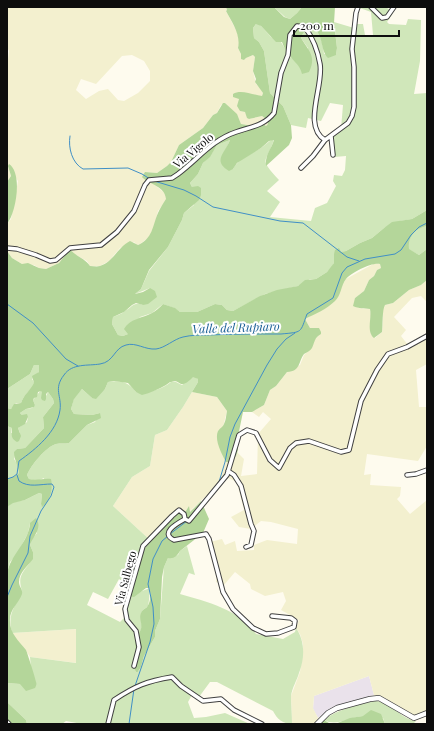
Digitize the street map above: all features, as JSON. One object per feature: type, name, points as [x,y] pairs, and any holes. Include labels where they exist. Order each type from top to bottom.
[{"type":"street","points":[[301,168],[313,156],[325,140],[348,123],[352,116],[354,107],[354,67],[352,49],[358,7]]},
{"type":"street","points":[[371,7],[382,18],[387,17],[394,7]]},
{"type":"street","name":"Via Vigolo","points":[[7,248],[17,249],[50,261],[56,260],[70,248],[101,245],[117,232],[134,211],[145,185],[149,180],[172,178],[214,142],[235,132],[257,126],[271,118],[274,113],[281,73],[288,55],[290,35],[297,26],[305,27],[310,34],[320,65],[320,82],[315,115],[315,128],[319,136],[325,140]]},
{"type":"street","points":[[331,136],[333,155]]},
{"type":"street","points":[[272,616],[291,618],[295,621],[294,627],[278,633],[266,634],[253,628],[233,609],[223,592],[209,539],[206,534],[174,540],[168,537],[168,531],[175,525],[187,520],[215,491],[227,475],[240,435],[247,430],[256,433],[270,460],[279,468],[290,448],[296,443],[309,441],[341,452],[349,450],[361,401],[388,354],[407,347],[427,336]]},
{"type":"street","points":[[407,475],[416,474],[427,470]]},
{"type":"street","points":[[228,471],[234,476],[241,486],[254,530],[252,545],[246,547]]},
{"type":"street","name":"Via Salbego","points":[[134,666],[139,647],[136,631],[127,620],[125,609],[144,546],[179,510],[184,514],[187,520]]},
{"type":"street","points":[[108,724],[114,700],[134,687],[152,680],[172,677],[181,686],[203,701],[221,699],[234,710],[262,724]]},
{"type":"street","points":[[317,724],[332,710],[370,699],[379,698],[414,718],[427,713]]},
{"type":"shaded area","points":[[7,7],[226,7],[226,11],[237,32],[240,41],[238,48],[244,60],[253,55],[255,57],[253,71],[256,84],[263,93],[262,96],[259,96],[238,92],[240,111],[245,112],[249,119],[262,116],[269,124],[266,126],[262,122],[252,126],[241,124],[238,117],[225,103],[221,105],[217,113],[213,115],[203,128],[179,145],[171,162],[167,166],[157,173],[145,172],[156,186],[166,194],[167,199],[158,211],[153,231],[148,238],[140,244],[137,245],[134,242],[120,248],[109,261],[100,266],[90,266],[87,261],[74,254],[70,249],[59,263],[46,269],[39,268],[34,265],[22,264],[12,258],[7,251],[7,224],[11,219],[18,181],[8,166],[11,176],[7,182],[7,68],[9,51],[7,47]],"holes":[[[132,55],[144,61],[150,71],[150,81],[138,93],[124,101],[118,100],[108,89],[99,91],[86,99],[76,90],[81,79],[96,84],[122,56]]]},
{"type":"shaded area","points":[[375,263],[380,264],[381,268],[377,270],[374,276],[369,280],[364,291],[355,298],[358,308],[370,309],[371,334],[375,338],[382,332],[383,308],[385,305],[393,303],[409,290],[421,285],[427,280],[427,302],[421,296],[412,298],[394,317],[406,330],[401,336],[408,345],[427,334],[427,364],[416,370],[419,407],[427,407],[427,446],[418,461],[367,454],[364,475],[371,474],[370,485],[401,487],[400,496],[397,499],[410,514],[427,500],[427,711],[414,716],[383,697],[374,695],[369,676],[314,696],[313,708],[318,718],[319,717],[314,724],[292,724],[291,696],[300,672],[302,659],[303,644],[300,634],[296,628],[299,620],[281,610],[286,601],[283,592],[265,596],[251,589],[250,584],[235,572],[224,585],[216,582],[217,573],[210,542],[222,539],[225,545],[235,541],[237,551],[254,550],[254,545],[267,540],[297,544],[298,529],[261,521],[251,529],[239,527],[231,517],[244,510],[237,482],[226,477],[189,512],[189,506],[184,514],[177,513],[151,541],[113,506],[132,477],[150,466],[155,435],[167,430],[192,392],[217,397],[227,411],[223,427],[218,431],[236,456],[237,452],[244,459],[241,476],[257,474],[258,434],[271,419],[263,412],[259,417],[252,412],[264,405],[270,390],[276,386],[287,372],[300,365],[304,355],[310,349],[318,336],[319,329],[310,328],[305,319],[329,305],[346,279]]},
{"type":"shaded area","points":[[77,629],[77,663],[30,657],[12,633]]},
{"type":"shaded area","points":[[369,676],[374,695],[331,709],[318,718],[313,709],[314,696]]},
{"type":"green space","points":[[226,7],[274,7],[284,17],[290,19],[302,7],[335,7],[334,23],[337,48],[336,55],[328,58],[316,31],[313,28],[307,30],[301,38],[311,54],[312,62],[309,72],[302,74],[299,66],[287,53],[282,42],[276,42],[261,26],[256,24],[253,28],[254,38],[259,42],[264,51],[270,93],[283,106],[291,125],[292,138],[289,145],[266,166],[267,155],[274,140],[269,141],[261,148],[237,163],[233,169],[229,171],[221,164],[221,157],[230,140],[217,145],[210,157],[203,163],[198,174],[190,183],[192,187],[198,186],[201,188],[199,200],[184,213],[168,247],[149,270],[141,289],[135,294],[150,288],[155,291],[157,297],[148,304],[143,305],[136,303],[124,312],[113,317],[112,324],[118,335],[123,336],[128,334],[124,329],[129,323],[148,315],[163,304],[175,308],[180,312],[197,312],[215,304],[222,305],[227,310],[233,311],[260,296],[277,290],[298,286],[305,280],[316,279],[327,272],[334,263],[335,250],[339,248],[341,252],[346,251],[372,238],[392,222],[412,219],[427,210],[427,226],[419,229],[413,234],[409,241],[409,249],[419,255],[427,249],[427,280],[421,285],[409,290],[393,303],[385,305],[382,332],[374,338],[370,332],[370,309],[353,306],[355,298],[364,291],[369,280],[374,276],[377,270],[381,268],[380,264],[367,266],[349,276],[344,281],[339,296],[332,304],[305,319],[310,328],[319,328],[321,334],[316,339],[312,348],[304,354],[297,368],[287,372],[276,386],[270,390],[264,405],[252,412],[243,412],[237,441],[238,450],[236,456],[231,462],[226,462],[217,439],[218,431],[225,422],[227,411],[217,397],[192,392],[198,382],[198,379],[193,377],[185,384],[180,384],[174,381],[170,382],[142,395],[136,392],[128,383],[114,381],[108,382],[105,389],[96,399],[92,398],[82,389],[74,399],[71,409],[74,414],[92,415],[100,413],[101,418],[87,425],[69,443],[56,444],[52,446],[39,457],[32,466],[27,475],[29,479],[51,479],[51,494],[42,507],[42,494],[39,493],[25,500],[13,503],[7,507],[7,479],[19,473],[14,452],[17,449],[25,448],[44,428],[43,417],[54,403],[48,392],[46,394],[45,401],[41,398],[42,392],[38,392],[37,397],[33,400],[35,405],[34,407],[26,409],[20,413],[22,415],[27,414],[28,417],[25,424],[18,428],[21,436],[19,441],[17,442],[13,439],[12,428],[7,426],[7,408],[11,409],[14,404],[21,403],[34,383],[32,376],[39,372],[39,365],[34,365],[30,374],[7,389],[7,251],[12,258],[22,264],[28,263],[39,268],[46,269],[59,263],[70,249],[86,261],[90,266],[105,264],[130,241],[138,245],[147,239],[166,199],[160,188],[142,177],[145,172],[157,173],[167,166],[171,162],[179,145],[203,128],[213,115],[217,113],[223,103],[225,103],[237,114],[241,124],[252,126],[260,121],[266,126],[268,124],[266,119],[262,116],[249,119],[247,118],[245,112],[240,111],[237,106],[239,99],[233,97],[233,94],[240,92],[262,96],[263,93],[255,82],[256,79],[253,71],[255,57],[253,55],[244,60],[241,59],[241,54],[238,48],[239,43],[237,33],[226,11]]},
{"type":"green space","points":[[274,7],[302,7],[290,19],[285,17]]},
{"type":"green space","points":[[357,7],[386,7],[393,13],[387,22],[389,24],[406,25],[408,19],[421,20],[420,61],[414,94],[427,93],[427,210],[412,219],[400,221],[384,228],[372,238],[346,251],[334,254],[334,263],[332,267],[316,279],[310,279],[298,286],[265,294],[233,311],[227,310],[222,305],[215,304],[197,312],[180,312],[163,304],[152,313],[140,317],[128,334],[123,336],[118,335],[112,324],[113,317],[135,304],[143,305],[150,288],[135,294],[141,289],[149,271],[168,247],[184,213],[194,205],[192,187],[190,183],[198,174],[203,163],[210,156],[217,145],[230,140],[224,152],[233,169],[242,159],[274,139],[266,163],[279,180],[267,191],[280,202],[270,217],[311,221],[315,208],[327,203],[336,186],[333,181],[334,175],[342,176],[345,170],[346,156],[334,157],[332,138],[341,129],[343,105],[330,103],[321,121],[308,118],[306,128],[291,125],[283,106],[270,93],[264,51],[259,42],[254,38],[253,28],[257,23],[271,37],[281,42],[290,57],[296,61],[301,68],[303,74],[308,48],[301,38],[307,30],[313,28],[316,30],[320,36],[324,54],[336,55],[337,48],[334,22],[354,28],[357,24],[363,24],[365,35],[373,35],[371,12]]},
{"type":"green space","points":[[9,164],[16,176],[17,193],[13,211],[7,224],[7,182],[11,176],[8,166]]},
{"type":"green space","points":[[427,226],[427,249],[419,255],[408,249],[409,241],[416,231]]},
{"type":"green space","points":[[34,365],[39,365],[39,372],[32,379],[35,384],[25,395],[21,403],[16,403],[11,409],[7,408],[7,389],[30,374]]},
{"type":"green space","points":[[193,376],[198,379],[198,382],[183,407],[167,430],[155,435],[150,466],[132,477],[113,506],[151,541],[141,557],[131,588],[119,579],[108,599],[93,592],[87,605],[120,622],[124,618],[129,596],[150,588],[148,606],[142,611],[142,626],[136,648],[136,656],[132,666],[137,673],[141,667],[144,656],[155,637],[155,631],[160,619],[164,567],[168,558],[178,555],[180,551],[187,546],[195,575],[189,573],[180,594],[232,612],[249,625],[256,634],[283,639],[295,632],[296,628],[299,633],[303,656],[301,667],[291,696],[292,724],[283,722],[278,719],[273,711],[217,682],[210,682],[199,697],[193,693],[188,702],[194,718],[225,713],[250,724],[82,724],[66,721],[62,724],[27,724],[26,720],[7,702],[7,683],[20,684],[31,668],[30,657],[76,663],[76,629],[12,633],[10,621],[11,616],[14,606],[22,591],[20,579],[30,563],[33,552],[30,545],[32,539],[37,533],[30,523],[28,533],[16,556],[10,562],[7,574],[7,507],[13,502],[25,500],[39,493],[42,494],[42,506],[44,478],[37,481],[29,479],[27,475],[32,466],[43,452],[52,446],[69,443],[87,425],[95,422],[100,413],[92,415],[74,414],[71,409],[74,398],[82,389],[92,398],[105,389],[108,382],[116,381],[124,382],[136,392],[146,392],[159,389],[171,382],[176,382],[182,385]]},
{"type":"green space","points":[[41,390],[46,396],[48,392],[54,403],[43,417],[44,428],[25,448],[17,449],[14,459],[18,465],[19,473],[7,479],[7,426],[12,428],[11,433],[20,433],[18,428],[27,422],[28,417],[20,413],[26,409],[32,408],[35,405],[33,400]]},
{"type":"green space","points":[[201,501],[209,519],[203,533],[180,551],[175,557],[168,558],[162,577],[160,619],[155,631],[155,637],[144,656],[141,667],[137,673],[132,666],[136,656],[135,638],[141,630],[140,618],[142,611],[147,607],[150,600],[149,588],[146,588],[134,597],[129,596],[144,549],[177,513],[184,514],[189,506],[190,512]]},
{"type":"green space","points":[[36,518],[38,522],[38,529],[30,545],[33,552],[33,559],[20,575],[19,582],[22,594],[10,615],[11,628],[17,639],[26,650],[36,683],[35,688],[26,691],[20,684],[7,683],[7,574],[12,561],[29,530],[30,523]]},
{"type":"green space","points":[[375,701],[386,704],[411,720],[416,721],[413,724],[385,724],[383,718],[364,716],[338,722],[329,722],[324,720],[341,710]]},
{"type":"green space","points":[[7,702],[26,720],[27,724],[11,724],[7,719]]},
{"type":"green space","points":[[371,710],[381,714],[385,724],[335,724],[350,718],[363,716]]},
{"type":"green space","points":[[324,720],[335,724],[320,724]]},
{"type":"waterway","points":[[70,136],[70,150],[76,163],[83,169],[128,168],[150,179]]},
{"type":"waterway","points":[[154,181],[184,190],[213,207],[280,221],[303,223],[347,257],[359,261]]},
{"type":"waterway","name":"Valle del Rupiaro","points":[[7,479],[17,474],[19,461],[39,445],[55,426],[60,410],[59,384],[64,375],[71,368],[105,363],[119,349],[130,344],[156,349],[180,338],[189,336],[281,334],[297,332],[300,330],[307,314],[333,298],[342,273],[347,267],[365,259],[395,254],[401,250],[411,235],[419,227],[427,223]]},
{"type":"waterway","points":[[7,304],[33,323],[66,359],[78,366]]},
{"type":"waterway","points":[[219,482],[230,437],[235,424],[277,349],[286,339],[295,333]]},
{"type":"waterway","points":[[7,597],[28,553],[30,536],[41,511],[51,496],[54,487],[52,484],[35,485],[23,483],[19,481],[17,475]]},
{"type":"waterway","points":[[170,534],[187,521]]},
{"type":"waterway","points":[[135,686],[150,642],[154,624],[153,607],[148,584],[153,559],[162,541],[168,536]]},
{"type":"waterway","points":[[129,724],[134,689]]}]
